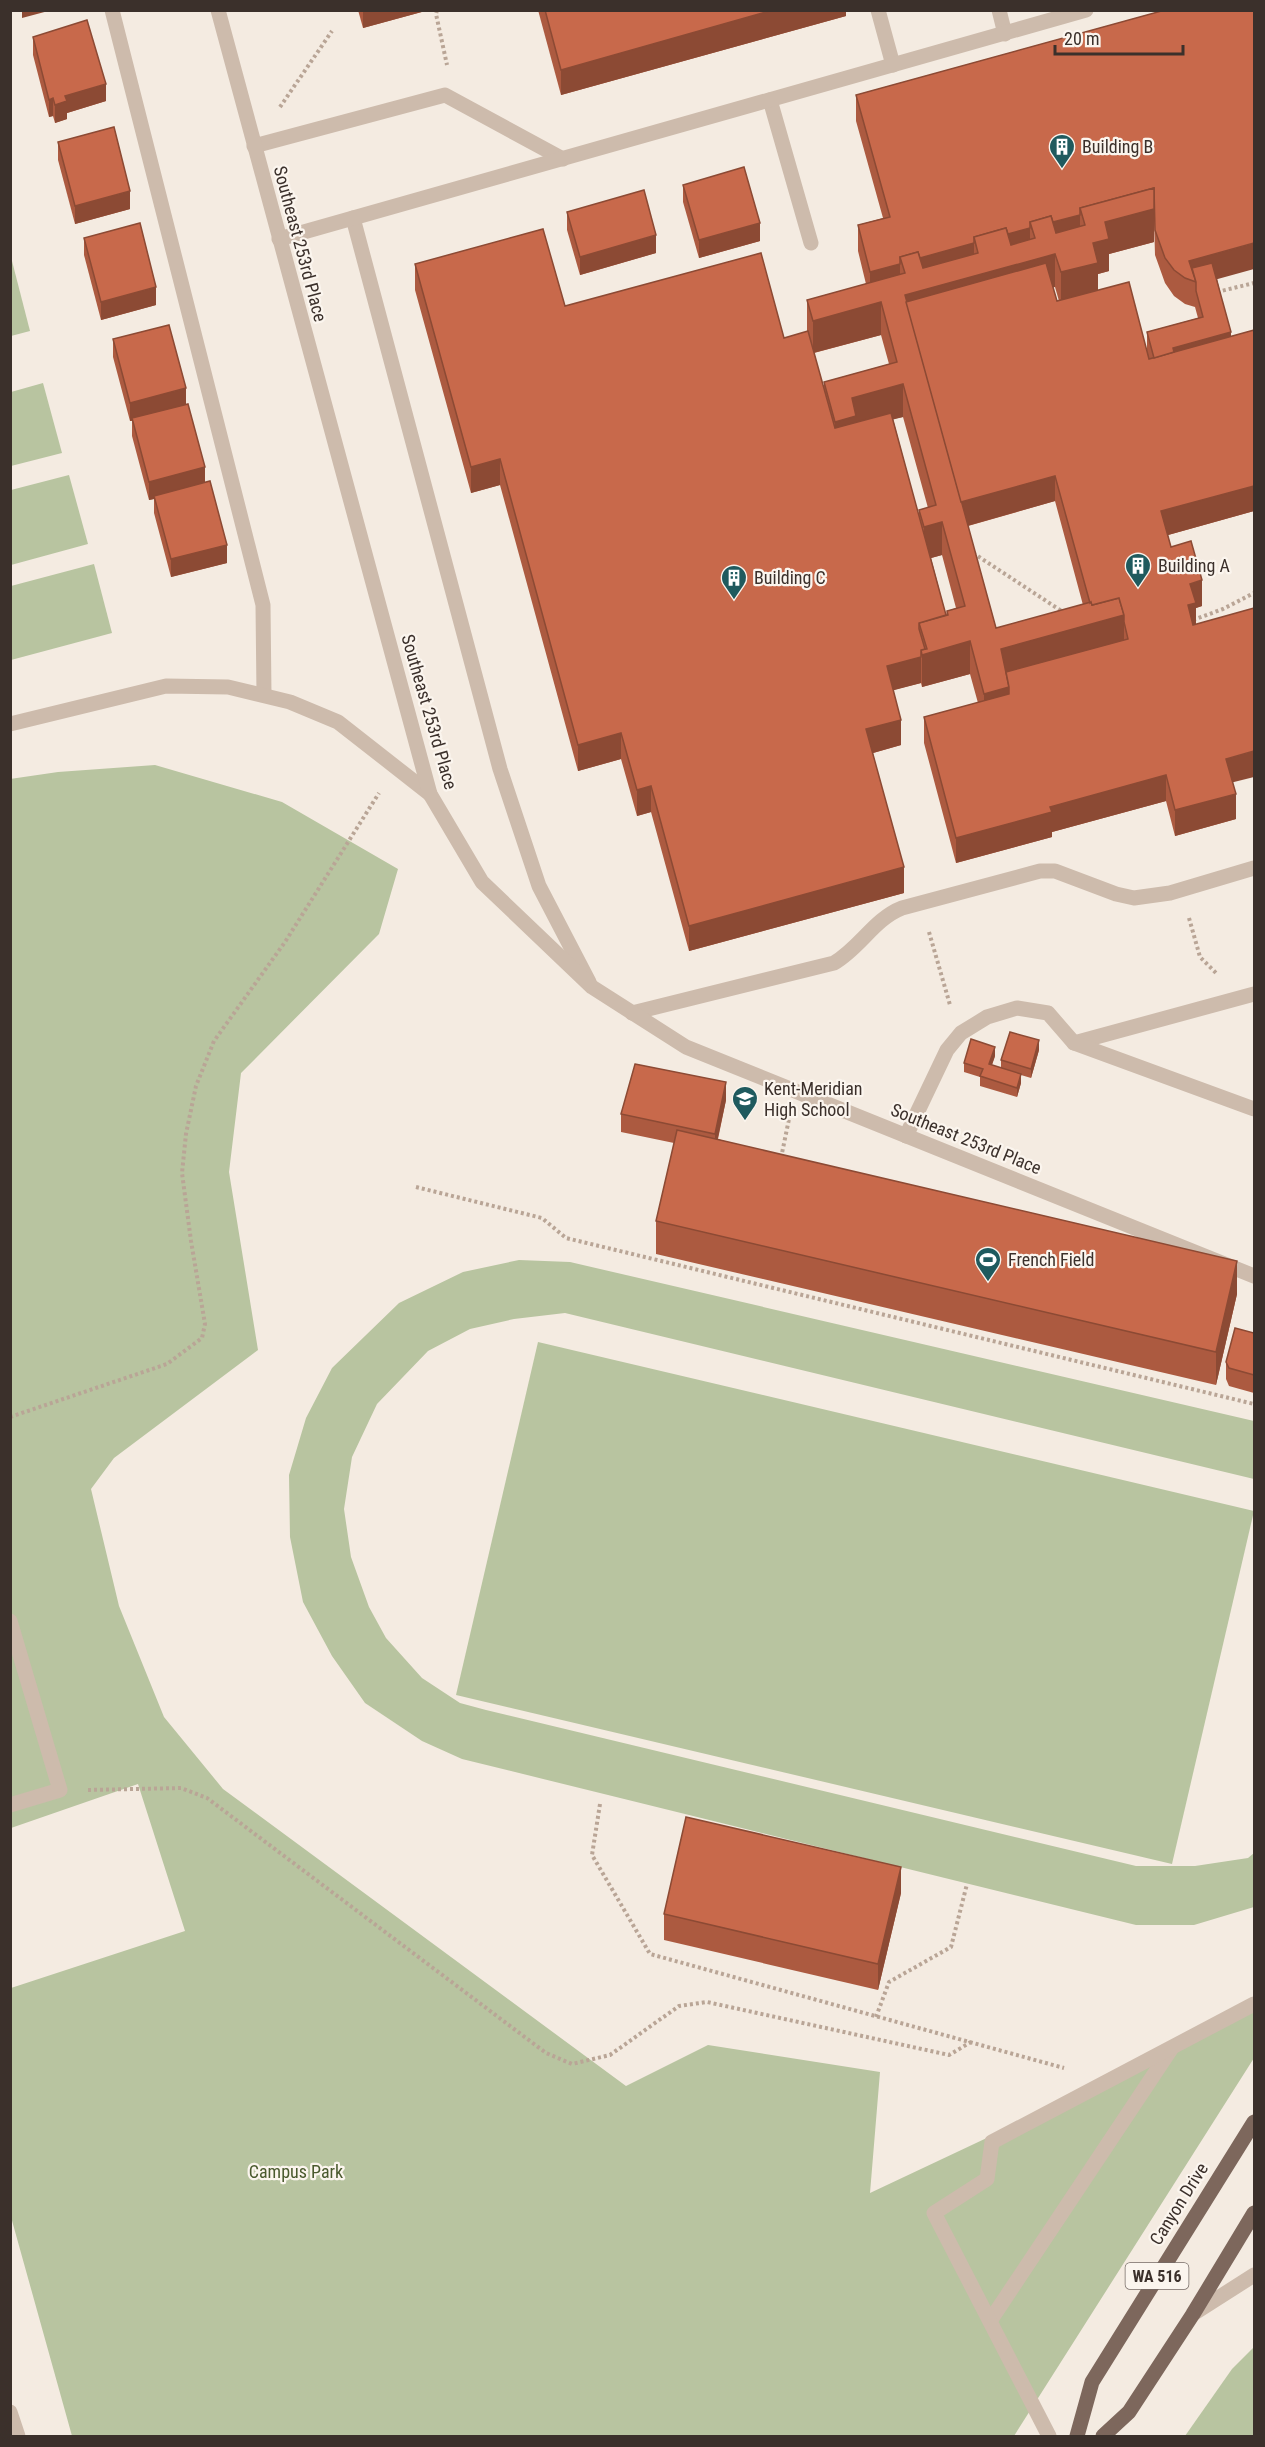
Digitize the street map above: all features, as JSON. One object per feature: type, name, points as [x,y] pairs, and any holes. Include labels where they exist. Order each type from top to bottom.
[{"type":"main road","name":"Canyon Drive","points":[[1077,2436],[1092,2382],[1254,2122]]},
{"type":"main road","name":"WA 516","points":[[1103,2436],[1129,2412],[1193,2314],[1254,2213]]},
{"type":"street","points":[[112,10],[263,605],[264,695]]},
{"type":"street","name":"Southeast 253rd Place","points":[[218,10],[430,794],[482,882],[592,987],[686,1047],[1254,1276]]},
{"type":"street","points":[[878,10],[893,65]]},
{"type":"street","points":[[999,10],[1005,34]]},
{"type":"street","points":[[279,239],[1086,10]]},
{"type":"street","points":[[254,146],[445,95],[563,159]]},
{"type":"street","points":[[770,100],[811,243]]},
{"type":"street","points":[[353,218],[500,769],[539,886],[592,987]]},
{"type":"street","points":[[10,724],[166,686],[228,687],[290,702],[338,722],[430,794]]},
{"type":"street","points":[[632,1013],[834,963],[848,955],[887,914],[1017,876],[1040,871],[1055,871],[1116,894],[1134,898],[1170,893],[1254,868]]},
{"type":"street","points":[[1074,1042],[1254,994]]},
{"type":"street","points":[[906,1136],[947,1050],[961,1032],[987,1017],[1017,1008],[1048,1013],[1074,1042],[1254,1109]]},
{"type":"street","points":[[10,1621],[60,1790],[10,1805]]},
{"type":"street","points":[[1049,2436],[934,2213],[987,2179],[992,2142],[1254,2004]]},
{"type":"street","points":[[990,2321],[1172,2047]]},
{"type":"street","points":[[1193,2314],[1254,2275]]},
{"type":"street","points":[[10,2412],[18,2436]]},
{"type":"path","points":[[437,10],[447,59],[445,95]]},
{"type":"path","points":[[254,146],[332,31]]},
{"type":"path","points":[[1216,293],[1254,283]]},
{"type":"path","points":[[965,548],[1060,610],[1065,620]]},
{"type":"path","points":[[1193,620],[1254,594]]},
{"type":"path","points":[[10,1417],[167,1364],[202,1338],[205,1324],[190,1241],[182,1173],[186,1134],[196,1086],[214,1041],[285,942],[396,766]]},
{"type":"path","points":[[1188,913],[1200,957]]},
{"type":"path","points":[[930,934],[947,996]]},
{"type":"path","points":[[780,1160],[795,1091]]},
{"type":"path","points":[[416,1187],[542,1218],[566,1238],[1254,1404]]},
{"type":"path","points":[[60,1790],[181,1788],[207,1798],[546,2053],[572,2064],[610,2055],[679,2006],[707,2002],[949,2055],[971,2042]]},
{"type":"path","points":[[600,1804],[592,1855],[650,1954],[1108,2080]]},
{"type":"path","points":[[876,2017],[889,1982],[951,1947],[967,1884]]},
{"type":"green space","points":[[12,261],[30,331],[11,336],[10,262]]},
{"type":"green space","points":[[43,383],[62,453],[11,466],[11,392]]},
{"type":"green space","points":[[69,475],[88,544],[11,565],[11,490]]},
{"type":"green space","points":[[94,564],[112,633],[11,660],[11,586]]},
{"type":"green space","name":"Campus Park","points":[[155,765],[282,802],[398,869],[379,934],[241,1073],[229,1172],[258,1350],[114,1458],[91,1489],[119,1606],[164,1717],[223,1789],[626,2086],[708,2045],[880,2072],[870,2193],[1108,2081],[1254,2004],[1254,2058],[1014,2436],[72,2436],[11,2217],[11,1988],[185,1931],[138,1784],[11,1828],[10,779],[58,772]]},
{"type":"green space","points":[[519,1260],[570,1262],[1254,1421],[1254,1479],[565,1313],[514,1319],[470,1329],[428,1351],[377,1404],[352,1457],[344,1509],[351,1557],[369,1607],[386,1638],[422,1678],[460,1703],[486,1710],[1136,1866],[1195,1866],[1248,1858],[1254,1853],[1254,1907],[1194,1925],[1136,1925],[462,1759],[422,1741],[365,1703],[332,1656],[303,1602],[290,1537],[289,1475],[306,1418],[332,1368],[399,1303],[463,1272]]},
{"type":"green space","points":[[538,1342],[1254,1511],[1172,1864],[456,1695]]},
{"type":"green space","points":[[1254,2347],[1254,2436],[1185,2436],[1232,2369]]},
{"type":"building","points":[[545,10],[773,10],[561,70]]},
{"type":"building","name":"Building B","points":[[1165,10],[1254,10],[1254,243],[1189,261],[1196,282],[1185,278],[1174,270],[1165,258],[1155,230],[1154,188],[1080,208],[1080,215],[1053,222],[1051,216],[1030,222],[1030,228],[1008,234],[1006,228],[974,237],[974,243],[920,258],[918,252],[900,257],[900,264],[870,272],[858,225],[890,217],[856,95]]},
{"type":"building","points":[[87,20],[106,84],[65,96],[67,101],[55,105],[53,98],[49,100],[33,37]]},
{"type":"building","points":[[114,127],[130,191],[75,206],[58,142]]},
{"type":"building","points":[[744,167],[760,223],[699,240],[683,185]]},
{"type":"building","points":[[1154,188],[1154,209],[1105,222],[1109,239],[1093,243],[1098,263],[1061,272],[1055,254],[905,295],[996,628],[1091,602],[1092,605],[1119,598],[1124,615],[1001,649],[1009,687],[984,694],[970,641],[922,655],[921,650],[927,649],[919,623],[948,615],[947,611],[965,606],[942,522],[924,527],[919,510],[936,505],[903,384],[852,398],[856,416],[835,422],[824,382],[897,362],[881,302],[813,321],[807,300],[905,273],[900,257],[918,252],[923,268],[978,253],[974,237],[1006,228],[1011,245],[1035,238],[1030,222],[1051,216],[1056,233],[1085,225],[1080,208]]},
{"type":"building","points":[[644,190],[656,235],[580,257],[567,212]]},
{"type":"building","points":[[140,223],[156,287],[101,302],[84,238]]},
{"type":"building","name":"Building C","points":[[543,229],[565,306],[761,253],[784,338],[808,331],[835,428],[891,413],[946,615],[919,623],[925,649],[921,650],[921,657],[887,666],[901,720],[866,729],[904,867],[689,926],[651,786],[637,790],[621,733],[578,745],[500,459],[471,467],[415,264]]},
{"type":"building","name":"Building A","points":[[1046,263],[1057,301],[1129,282],[1149,359],[1254,330],[1254,486],[1161,511],[1171,547],[1191,541],[1202,580],[1190,584],[1196,603],[1188,605],[1193,625],[1254,608],[1254,751],[1226,759],[1236,794],[1175,810],[1166,775],[1050,807],[1052,812],[956,838],[924,717],[1009,694],[1006,672],[1128,639],[1119,598],[1092,605],[1090,603],[1055,476],[961,502],[906,302]]},
{"type":"building","points":[[1212,263],[1231,332],[1173,348],[1174,352],[1154,358],[1147,332],[1203,317],[1192,268]]},
{"type":"building","points":[[169,325],[186,388],[130,403],[113,339]]},
{"type":"building","points":[[188,404],[205,467],[149,482],[132,418]]},
{"type":"building","points":[[210,481],[227,545],[171,559],[154,496]]},
{"type":"building","points":[[1010,1032],[1039,1040],[1031,1069],[1001,1060]]},
{"type":"building","points":[[971,1039],[995,1047],[989,1064],[1021,1074],[1017,1088],[980,1076],[983,1069],[964,1063]]},
{"type":"building","points":[[635,1064],[726,1082],[715,1134],[621,1114]]},
{"type":"building","name":"French Field","points":[[677,1130],[1237,1261],[1216,1352],[656,1221]]},
{"type":"building","points":[[1235,1328],[1254,1333],[1254,1375],[1229,1368],[1226,1362]]},
{"type":"building","points":[[686,1817],[901,1867],[878,1964],[664,1914]]},
{"type":"place","name":"Building B","points":[[1062,170]]},
{"type":"place","name":"Building A","points":[[1138,589]]},
{"type":"place","name":"Building C","points":[[734,601]]},
{"type":"place","name":"Kent-Meridian High School","points":[[745,1122]]},
{"type":"place","name":"French Field","points":[[988,1283]]}]
